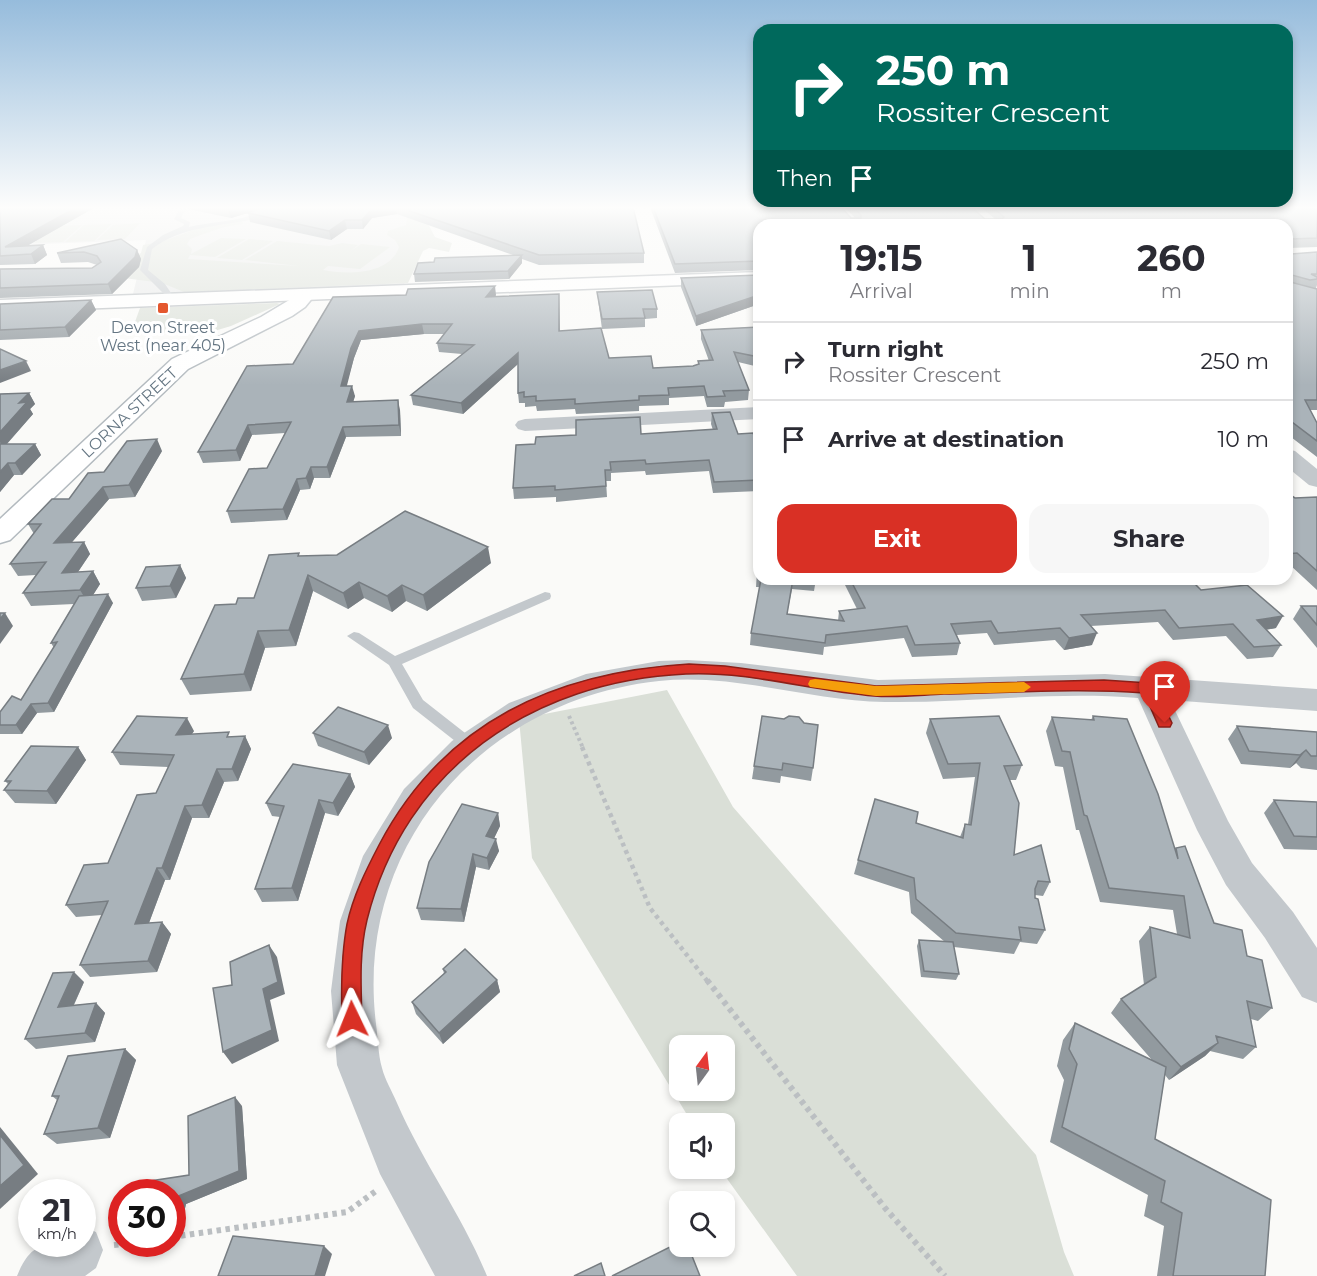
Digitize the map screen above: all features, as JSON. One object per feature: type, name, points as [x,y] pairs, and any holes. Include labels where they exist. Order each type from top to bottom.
[{"type":"main road","points":[[0,306],[753,277]]},
{"type":"main road","name":"LORNA STREET","points":[[0,534],[180,364],[292,308],[305,296]]},
{"type":"street","points":[[525,425],[753,412]]},
{"type":"street","points":[[1293,461],[1317,480]]},
{"type":"street","points":[[461,1276],[454,1258],[404,1172],[360,1069],[352,1019],[350,970],[357,922],[369,882],[401,819],[426,787],[469,744],[508,717],[559,693],[602,680],[654,671],[689,669],[725,671],[876,691],[1084,685],[1317,700]]},
{"type":"street","points":[[1149,689],[1215,830],[1239,874],[1279,925],[1317,983]]},
{"type":"lane","points":[[145,267],[144,270],[162,286],[171,299]]},
{"type":"lane","points":[[394,662],[545,596]]},
{"type":"lane","points":[[354,636],[394,662],[417,704],[469,744]]},
{"type":"path","points":[[559,693],[650,908],[885,1209],[945,1276]]},
{"type":"path","points":[[186,1235],[347,1212],[404,1172]]},
{"type":"shaded area","points":[[128,267],[327,267],[323,270],[344,272],[416,267],[408,283],[184,292],[162,283],[124,278]]},
{"type":"shaded area","points":[[140,267],[409,267],[404,285],[133,294]]},
{"type":"shaded area","points":[[334,267],[363,267],[360,269]]},
{"type":"shaded area","points":[[280,304],[231,326],[211,332],[131,333],[140,308]]},
{"type":"shaded area","points":[[667,690],[733,807],[1036,1155],[1064,1252],[1074,1276],[797,1276],[727,1179],[735,1179],[735,1113],[686,1113],[679,1101],[735,1101],[735,1035],[669,1035],[669,1085],[532,858],[519,719]]},
{"type":"building","points":[[125,267],[108,284],[0,288],[0,269]]},
{"type":"building","points":[[417,267],[512,267],[508,271],[414,274]]},
{"type":"building","points":[[1293,267],[1317,267],[1317,274],[1311,274],[1317,279],[1310,280],[1293,275]]},
{"type":"building","points":[[753,275],[753,297],[696,316],[681,278]]},
{"type":"building","points":[[1293,283],[1317,289],[1317,400],[1305,400],[1317,423],[1317,441],[1293,423]]},
{"type":"building","points":[[495,286],[486,297],[559,294],[559,331],[601,328],[609,358],[651,356],[653,368],[693,366],[699,364],[698,361],[713,360],[701,330],[753,327],[753,356],[734,352],[749,390],[723,391],[725,396],[707,397],[704,386],[668,388],[669,395],[639,396],[639,400],[575,404],[575,399],[536,401],[536,396],[524,397],[524,392],[518,393],[518,353],[461,403],[411,395],[474,345],[437,343],[452,324],[422,324],[359,331],[351,348],[341,386],[352,386],[347,402],[398,400],[399,425],[343,427],[327,467],[311,467],[306,478],[297,479],[283,509],[227,511],[249,469],[267,468],[291,422],[248,425],[236,450],[198,452],[247,366],[293,364],[333,297],[406,295],[408,289]]},
{"type":"building","points":[[652,290],[657,309],[643,309],[645,318],[602,319],[597,292]]},
{"type":"building","points":[[91,300],[65,327],[0,330],[0,304]]},
{"type":"building","points":[[0,349],[26,361],[0,370]]},
{"type":"building","points":[[29,393],[19,403],[27,402],[0,432],[0,394]]},
{"type":"building","points":[[730,412],[738,434],[753,433],[753,480],[714,482],[709,460],[646,464],[645,460],[610,462],[611,470],[605,470],[606,486],[555,490],[555,486],[513,488],[516,445],[535,444],[536,437],[576,435],[576,420],[640,417],[641,434],[717,429],[712,413]]},
{"type":"building","points":[[157,439],[129,485],[103,487],[54,543],[84,542],[62,573],[93,571],[80,590],[23,593],[46,562],[10,564],[41,524],[28,524],[52,499],[69,499],[88,473],[104,472],[127,441]]},
{"type":"building","points":[[0,444],[35,444],[15,463],[8,463],[0,472]]},
{"type":"building","points":[[1293,497],[1317,497],[1317,571],[1297,553],[1293,553]]},
{"type":"building","points":[[405,511],[488,547],[423,595],[402,585],[387,596],[359,582],[343,593],[308,575],[289,630],[258,631],[244,674],[181,679],[215,605],[236,604],[238,598],[254,598],[269,555],[299,553],[298,556],[337,555]]},
{"type":"building","points":[[180,565],[170,586],[136,588],[146,567]]},
{"type":"building","points":[[760,585],[792,585],[787,614],[844,621],[839,611],[865,608],[853,585],[1196,585],[1201,590],[1247,585],[1283,616],[1257,620],[1281,645],[1254,647],[1233,624],[1179,628],[1165,610],[1081,615],[1097,633],[1069,638],[1060,628],[998,633],[991,621],[951,624],[960,643],[915,645],[907,626],[826,635],[825,643],[751,633]]},
{"type":"building","points":[[108,594],[48,703],[31,704],[16,725],[0,725],[0,712],[12,696],[21,700],[57,642],[51,643],[79,596]]},
{"type":"building","points":[[1301,606],[1317,606],[1317,625]]},
{"type":"building","points":[[338,707],[388,725],[364,752],[313,733]]},
{"type":"building","points":[[137,716],[187,718],[176,735],[229,732],[227,737],[245,736],[232,769],[217,769],[202,805],[185,806],[162,868],[157,868],[135,924],[162,922],[148,961],[80,965],[108,901],[66,905],[84,865],[108,863],[137,795],[156,793],[174,755],[112,752]]},
{"type":"building","points":[[762,716],[784,719],[789,716],[799,717],[804,723],[818,725],[813,768],[783,763],[782,770],[754,766]]},
{"type":"building","points":[[999,716],[1022,765],[1004,766],[1019,803],[1014,855],[1041,845],[1050,882],[1038,881],[1035,889],[1035,898],[1038,899],[1045,930],[1019,927],[1021,940],[956,933],[916,899],[914,878],[858,860],[875,799],[918,812],[916,823],[963,838],[965,824],[971,825],[980,763],[948,764],[930,719]]},
{"type":"building","points":[[1093,716],[1127,719],[1158,794],[1178,859],[1176,848],[1185,846],[1214,923],[1242,930],[1247,956],[1262,960],[1272,1008],[1247,1001],[1256,1047],[1216,1036],[1218,1043],[1181,1067],[1121,999],[1156,977],[1150,927],[1190,938],[1184,896],[1109,888],[1087,816],[1084,815],[1070,752],[1062,751],[1052,717],[1094,720]]},
{"type":"building","points":[[1237,726],[1317,732],[1317,756],[1311,756],[1306,750],[1300,755],[1249,751]]},
{"type":"building","points":[[31,746],[78,747],[47,791],[4,790],[11,781],[5,781]]},
{"type":"building","points":[[293,764],[350,774],[333,803],[319,800],[292,888],[255,889],[284,806],[266,803]]},
{"type":"building","points":[[1274,800],[1317,802],[1317,837],[1294,836]]},
{"type":"building","points":[[462,804],[498,813],[486,836],[496,839],[487,858],[473,854],[461,909],[417,908],[429,862]]},
{"type":"building","points":[[919,940],[953,942],[959,974],[924,971]]},
{"type":"building","points":[[269,945],[278,982],[263,989],[272,1030],[223,1052],[213,988],[232,985],[230,962]]},
{"type":"building","points":[[465,949],[497,980],[439,1033],[412,1002],[446,972],[443,969]]},
{"type":"building","points":[[74,972],[58,1007],[96,1003],[85,1033],[25,1039],[53,973]]},
{"type":"building","points":[[1075,1023],[1166,1067],[1155,1139],[1271,1200],[1265,1276],[1173,1276],[1182,1213],[1161,1202],[1165,1181],[1062,1127],[1077,1064],[1069,1049]]},
{"type":"building","points":[[125,1049],[98,1128],[44,1134],[59,1096],[52,1096],[68,1056]]},
{"type":"building","points":[[235,1097],[239,1171],[186,1193],[186,1179],[163,1179],[189,1175],[188,1116]]},
{"type":"building","points":[[0,1135],[24,1165],[0,1186]]},
{"type":"building","points":[[233,1236],[324,1246],[315,1276],[218,1276]]},
{"type":"building","points":[[669,1248],[669,1257],[692,1257],[700,1276],[612,1276]]},
{"type":"building","points":[[601,1263],[605,1276],[574,1276]]},
{"type":"slow traffic","points":[[815,684],[876,691],[1024,687]]},
{"type":"place","name":"Devon Street West (near 405)","points":[[163,308]]},
{"type":"route","points":[[352,1019],[350,970],[357,922],[369,882],[401,819],[426,787],[469,744],[508,717],[559,693],[602,680],[654,671],[689,669],[725,671],[876,691],[1104,685],[1149,689],[1165,723]]}]
